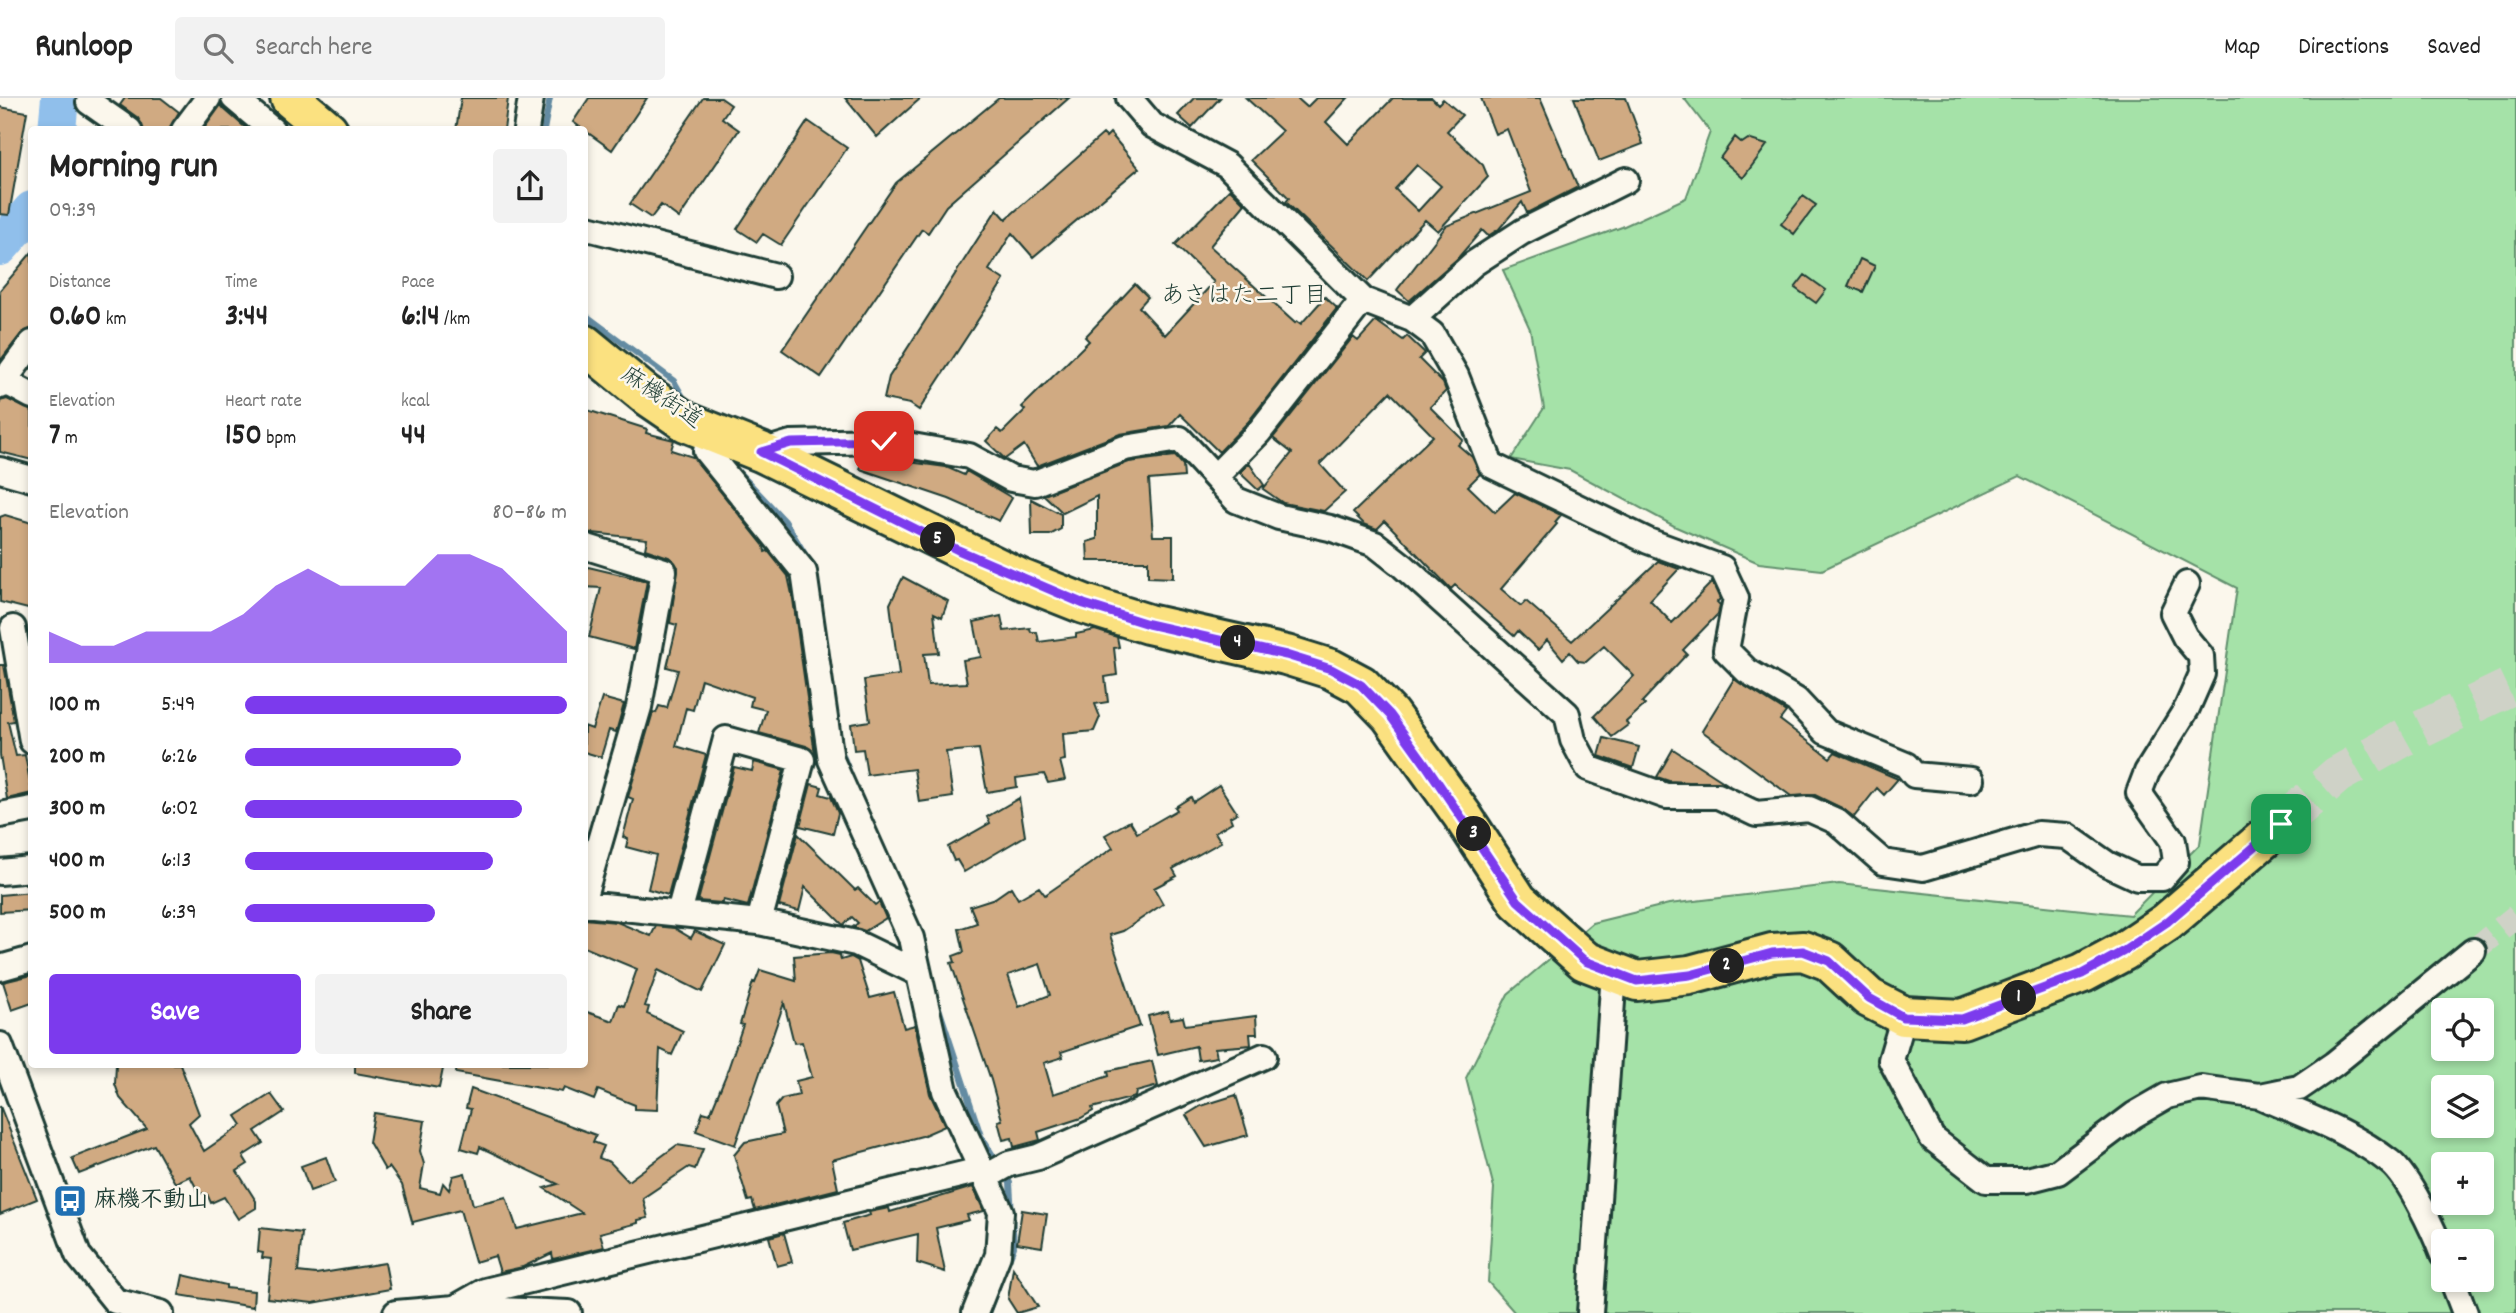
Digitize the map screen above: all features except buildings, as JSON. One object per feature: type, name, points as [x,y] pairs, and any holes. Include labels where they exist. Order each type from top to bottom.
[{"type":"main road","points":[[290,98],[323,126]]},
{"type":"main road","name":"麻機街道","points":[[588,347],[645,394],[686,422],[761,452],[958,550],[1084,604],[1148,624],[1286,655],[1331,669],[1361,685],[1398,726],[1462,815],[1518,901],[1585,961],[1637,981],[1690,975],[1772,953],[1803,951],[1829,961],[1869,998],[1903,1017],[1962,1019],[2082,974],[2134,944],[2167,922],[2281,824]]},
{"type":"street","points":[[187,126],[208,98]]},
{"type":"street","points":[[234,98],[267,126]]},
{"type":"street","points":[[527,126],[531,98]]},
{"type":"street","points":[[1129,98],[1152,125],[1227,165],[1363,300],[1412,319],[1432,334],[1456,376],[1491,465],[1648,541],[1722,568],[1736,598],[1726,650],[1747,671],[1796,700],[1826,732],[1906,765],[1914,775],[1971,780]]},
{"type":"street","points":[[89,102],[123,126]]},
{"type":"street","points":[[1412,319],[1473,264],[1522,232],[1626,180]]},
{"type":"street","points":[[588,228],[776,276]]},
{"type":"street","points":[[1217,475],[1259,432],[1363,300]]},
{"type":"street","points":[[28,348],[2,384],[28,394]]},
{"type":"street","points":[[761,452],[791,443],[884,441],[969,456],[1012,479],[1035,483],[1125,448],[1180,439],[1217,475],[1236,500],[1279,517],[1330,528],[1375,544],[1404,566],[1567,714],[1573,740],[1588,768],[1666,796],[1718,796],[1756,814],[1809,809],[1836,821],[1884,862],[1923,868],[2038,834],[2067,836],[2107,864],[2137,878],[2162,878],[2176,862],[2174,841],[2139,793],[2147,772],[2187,708],[2202,674],[2201,656],[2185,637],[2173,613],[2187,584]]},
{"type":"street","points":[[706,451],[804,572],[831,760],[911,938],[916,972],[945,1091],[993,1170],[1001,1212],[998,1255],[975,1313]]},
{"type":"street","points":[[0,470],[28,478]]},
{"type":"street","points":[[588,547],[664,571],[639,707],[588,882]]},
{"type":"street","points":[[15,628],[28,714]]},
{"type":"street","points":[[678,914],[726,739],[802,760],[759,922]]},
{"type":"street","points":[[0,815],[28,811]]},
{"type":"street","points":[[0,872],[28,869]]},
{"type":"street","points":[[588,904],[759,922],[856,943],[916,972]]},
{"type":"street","points":[[2260,1096],[2299,1088],[2334,1064],[2473,951]]},
{"type":"street","points":[[0,968],[28,960]]},
{"type":"street","points":[[1590,1313],[1614,974]]},
{"type":"street","points":[[1903,1017],[1891,1060],[1933,1138],[1986,1180],[2027,1180],[2058,1172],[2134,1115],[2167,1096],[2201,1087],[2260,1096],[2346,1134],[2392,1163],[2418,1202],[2431,1230]]},
{"type":"street","points":[[0,1045],[78,1255],[108,1307],[162,1313]]},
{"type":"street","points":[[455,1308],[485,1290],[993,1170],[1038,1157],[1264,1056]]},
{"type":"street","points":[[2457,1292],[2465,1313]]},
{"type":"street","points":[[412,1312],[455,1308],[569,1313]]},
{"type":"green space","points":[[1684,98],[2516,98],[2516,1313],[1515,1313],[1488,1282],[1494,1188],[1466,1078],[1508,994],[1592,923],[1669,904],[1839,884],[2130,915],[2200,844],[2237,588],[2020,476],[1822,570],[1759,563],[1676,527],[1570,470],[1511,459],[1544,408],[1530,329],[1503,270],[1622,227],[1686,198],[1710,132]]},
{"type":"waterway","points":[[57,126],[60,98]]},
{"type":"waterway","points":[[545,126],[550,98]]},
{"type":"waterway","points":[[0,247],[28,215]]},
{"type":"waterway","points":[[588,317],[674,381],[686,402]]},
{"type":"waterway","points":[[734,467],[785,521],[813,567]]},
{"type":"waterway","points":[[840,748],[850,773]]},
{"type":"waterway","points":[[937,1002],[981,1136],[999,1165]]},
{"type":"waterway","points":[[1005,1174],[1010,1183],[1014,1247],[1008,1262]]},
{"type":"waterway","points":[[988,1313],[1000,1282]]},
{"type":"tunnel","points":[[2281,824],[2337,775],[2405,737],[2516,684]]},
{"type":"tunnel","points":[[2473,951],[2516,916]]},
{"type":"place","name":"麻機不動山","points":[[70,1201]]},
{"type":"district","name":"あさはた二丁目","points":[[1244,297]]},
{"type":"route","points":[[884,441],[791,443],[761,452],[958,550],[1084,604],[1148,624],[1286,655],[1331,669],[1361,685],[1390,715],[1462,815],[1518,901],[1558,940],[1585,961],[1637,981],[1690,975],[1772,953],[1803,951],[1829,961],[1869,998],[1903,1017],[1962,1019],[2082,974],[2124,951],[2167,922],[2281,824]]}]
